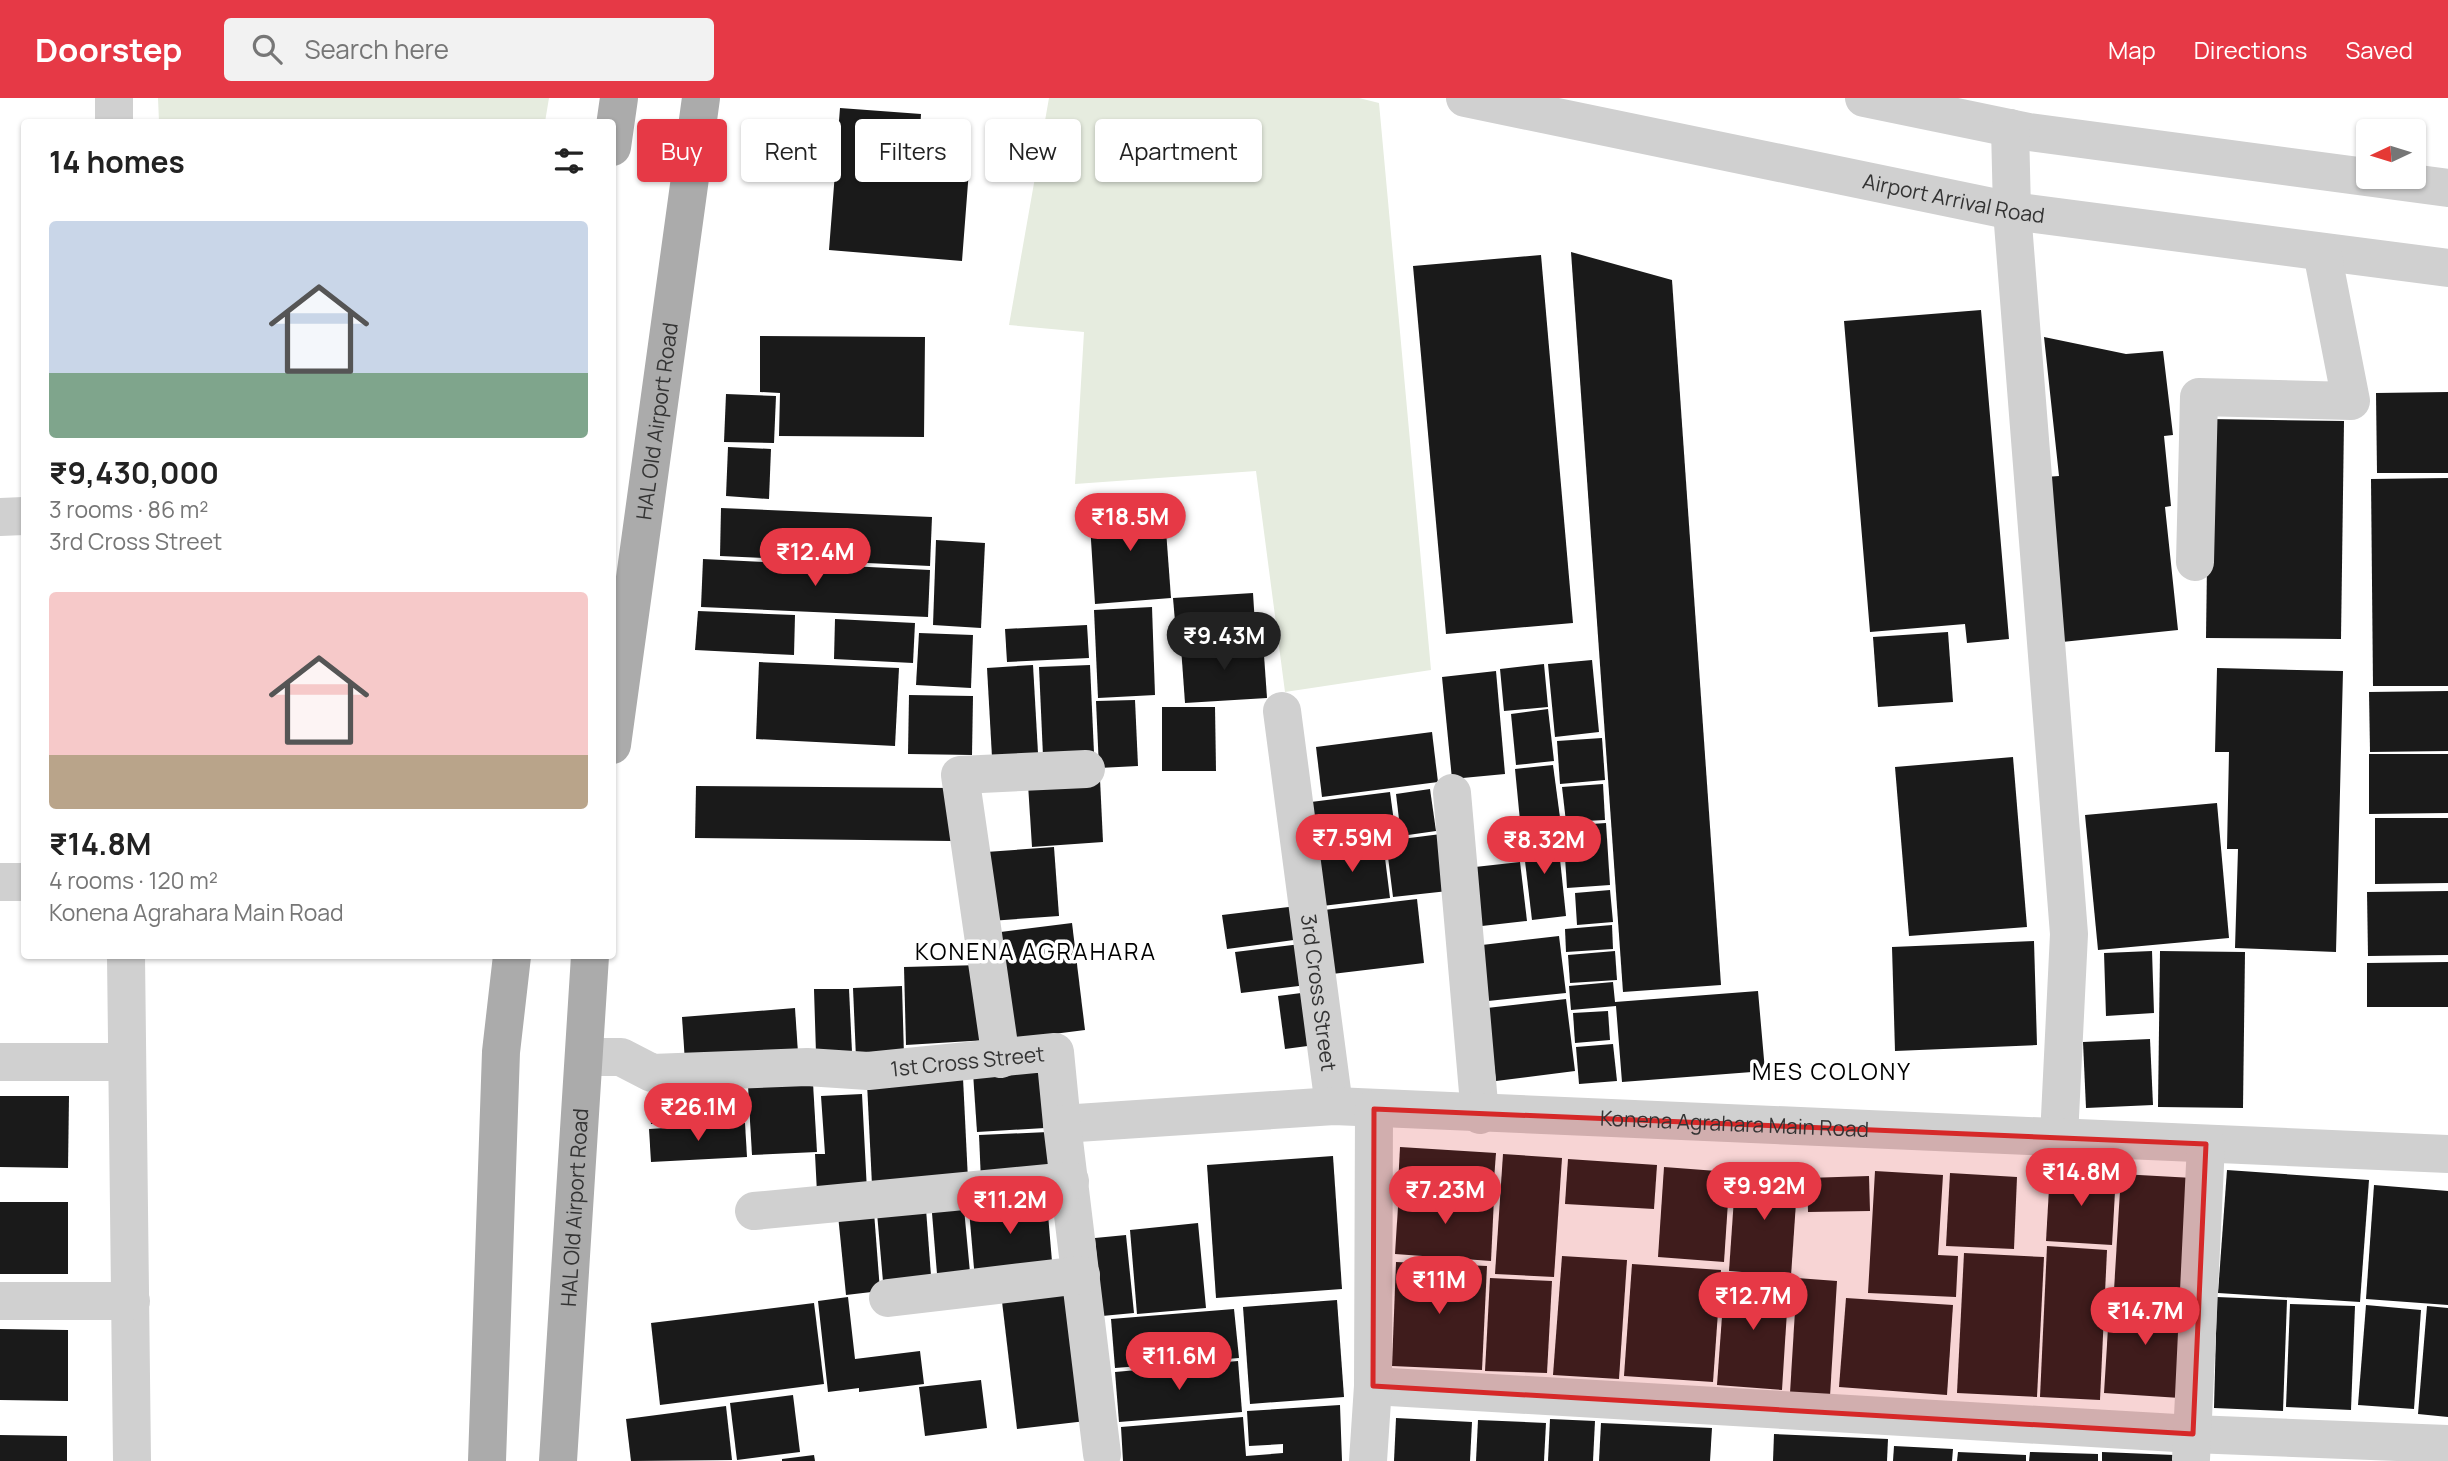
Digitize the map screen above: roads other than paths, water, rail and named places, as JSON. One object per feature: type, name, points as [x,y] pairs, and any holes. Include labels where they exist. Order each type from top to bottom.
[{"type":"main road","points":[[616,119],[619,98]]},
{"type":"main road","name":"HAL Old Airport Road","points":[[616,716],[701,98]]},
{"type":"main road","points":[[487,1461],[501,1052],[512,959]]},
{"type":"main road","name":"HAL Old Airport Road","points":[[558,1461],[590,959]]},
{"type":"street","points":[[114,98],[114,119]]},
{"type":"street","name":"Airport Arrival Road","points":[[1465,98],[2012,211],[2448,268]]},
{"type":"street","points":[[1864,98],[2010,128],[2448,188]]},
{"type":"street","points":[[2010,128],[2012,211],[2068,934],[2059,1137]]},
{"type":"street","points":[[2195,562],[2199,397],[2351,401],[2322,252]]},
{"type":"street","points":[[0,517],[21,516]]},
{"type":"street","name":"3rd Cross Street","points":[[1282,711],[1334,1106]]},
{"type":"street","points":[[1001,1059],[960,775],[1086,769]]},
{"type":"street","points":[[1452,793],[1480,1115]]},
{"type":"street","points":[[0,882],[21,882]]},
{"type":"street","points":[[126,959],[132,1461]]},
{"type":"street","name":"1st Cross Street","points":[[584,1057],[621,1057],[652,1073],[807,1067],[868,1071],[1055,1052],[1062,1124]]},
{"type":"street","points":[[0,1062],[127,1062]]},
{"type":"street","points":[[1102,1454],[1062,1124],[1334,1106],[1374,1109],[1373,1386],[1368,1461]]},
{"type":"street","name":"Konena Agrahara Main Road","points":[[1374,1109],[2448,1154]]},
{"type":"street","points":[[2192,1448],[2206,1144]]},
{"type":"street","points":[[754,1211],[1070,1181]]},
{"type":"street","points":[[888,1298],[1081,1275]]},
{"type":"street","points":[[0,1301],[131,1301]]},
{"type":"street","points":[[1373,1386],[2192,1448],[2448,1444]]},
{"type":"district","name":"KONENA AGRAHARA","points":[[1036,951]]},
{"type":"district","name":"MES COLONY","points":[[1832,1071]]}]
